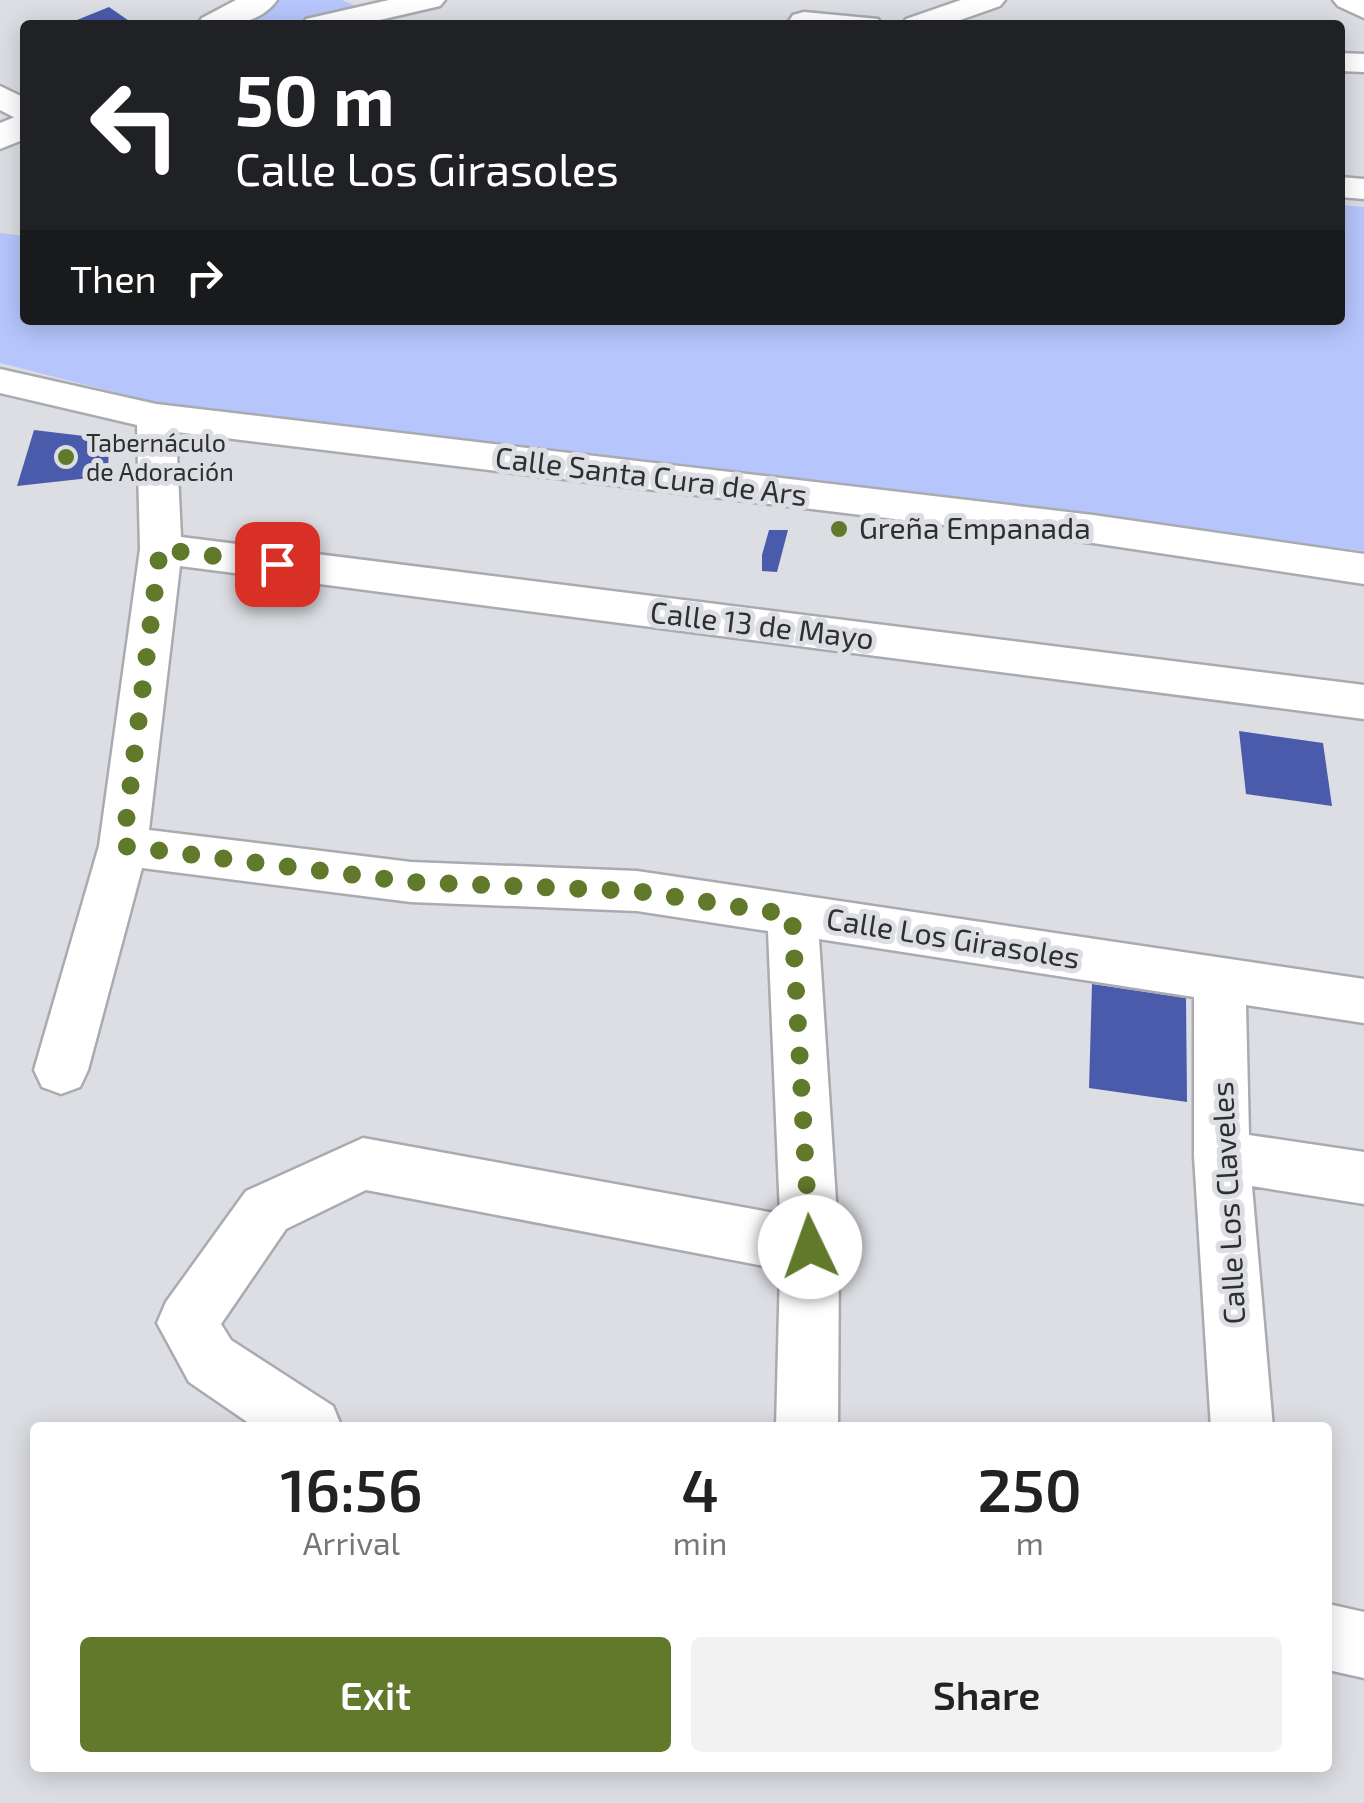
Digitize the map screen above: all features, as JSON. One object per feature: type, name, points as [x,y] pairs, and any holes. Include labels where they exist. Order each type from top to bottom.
[{"type":"main road","points":[[223,20],[261,0]]},
{"type":"street","points":[[340,20],[430,0]]},
{"type":"street","points":[[932,20],[990,0]]},
{"type":"street","points":[[1348,0],[1364,9]]},
{"type":"street","name":"Calle Santa Cura de Ars","points":[[0,381],[156,418],[1074,527],[1364,569]]},
{"type":"street","points":[[61,1070],[123,846],[160,549],[156,418]]},
{"type":"street","name":"Calle 13 de Mayo","points":[[160,549],[1364,702]]},
{"type":"street","name":"Calle Los Girasoles","points":[[123,846],[411,882],[637,891],[1364,1000]]},
{"type":"street","points":[[792,915],[810,1247],[807,1422]]},
{"type":"street","name":"Calle Los Claveles","points":[[1220,979],[1222,1156],[1242,1422]]},
{"type":"street","points":[[1222,1156],[1364,1178]]},
{"type":"street","points":[[302,1422],[210,1361],[188,1323],[266,1210],[362,1164],[810,1247]]},
{"type":"street","points":[[1332,1638],[1364,1645]]},
{"type":"shaded area","points":[[278,0],[342,0],[370,12],[328,20],[235,20]]},
{"type":"shaded area","points":[[1345,205],[1364,207],[1364,551],[169,406],[0,363],[0,233],[20,235],[20,325],[1345,325]]},
{"type":"building","points":[[109,7],[128,20],[77,20]]},
{"type":"building","points":[[34,430],[109,439],[108,476],[17,486]]},
{"type":"building","points":[[769,530],[788,530],[777,572],[762,571]]},
{"type":"building","points":[[1239,731],[1323,743],[1332,806],[1246,794]]},
{"type":"building","points":[[1092,984],[1186,998],[1187,1102],[1089,1088]]},
{"type":"place","name":"Tabernáculo de Adoración","points":[[66,457]]},
{"type":"place","name":"Greña Empanada","points":[[839,529]]},
{"type":"route","points":[[277,564],[160,549],[123,846],[411,882],[637,891],[792,915],[810,1247]]}]
